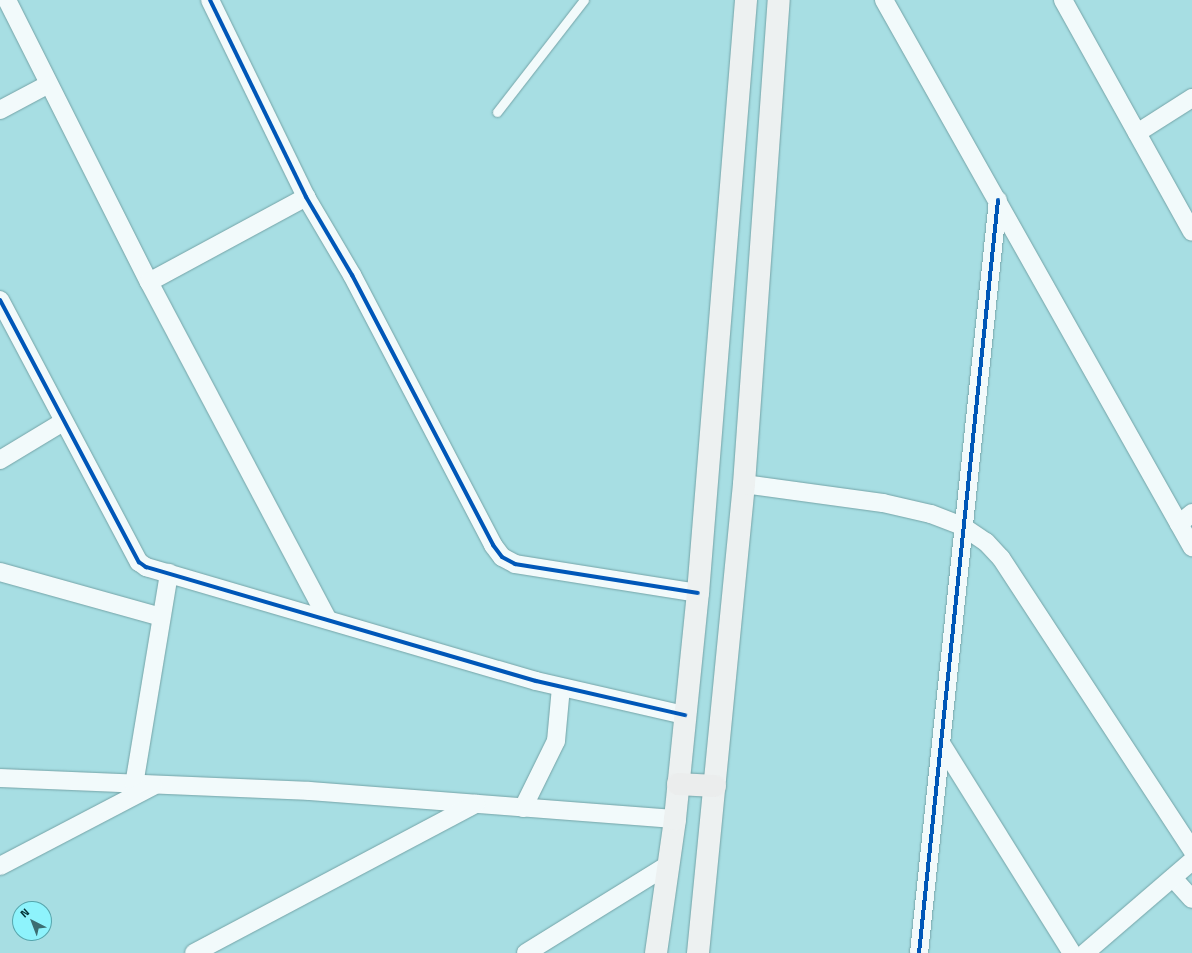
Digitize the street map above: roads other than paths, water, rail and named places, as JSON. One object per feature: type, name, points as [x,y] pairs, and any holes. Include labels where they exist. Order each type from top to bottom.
[{"type":"highway","points":[[678,784],[716,786]]},
{"type":"main road","points":[[656,953],[675,819],[698,593],[746,0]]},
{"type":"main road","points":[[698,953],[716,786],[744,484],[779,0]]},
{"type":"street","points":[[7,0],[47,85],[149,282],[328,620]]},
{"type":"street","points":[[210,0],[306,197],[352,274],[493,545],[502,557],[515,564],[698,593]]},
{"type":"street","points":[[884,0],[998,200],[1186,519],[1192,547]]},
{"type":"street","points":[[1063,0],[1192,232]]},
{"type":"street","points":[[0,110],[47,85]]},
{"type":"street","points":[[1137,133],[1192,98]]},
{"type":"street","points":[[149,282],[306,197]]},
{"type":"street","points":[[919,953],[942,745],[962,526],[998,200]]},
{"type":"street","points":[[2,307],[139,562],[146,567],[561,687],[685,715]]},
{"type":"street","points":[[0,460],[63,422]]},
{"type":"street","points":[[744,484],[883,503],[932,514],[962,526],[986,542],[1001,558],[1192,850]]},
{"type":"street","points":[[0,572],[161,617]]},
{"type":"street","points":[[134,785],[169,573]]},
{"type":"street","points":[[523,808],[556,741],[561,687]]},
{"type":"street","points":[[942,745],[1072,953]]},
{"type":"street","points":[[0,778],[153,786],[309,791],[675,819]]},
{"type":"street","points":[[0,866],[153,786]]},
{"type":"street","points":[[194,953],[476,804]]},
{"type":"street","points":[[1084,953],[1192,861]]},
{"type":"street","points":[[526,953],[668,865]]},
{"type":"street","points":[[1173,878],[1192,899]]},
{"type":"lane","points":[[498,112],[584,0]]}]
